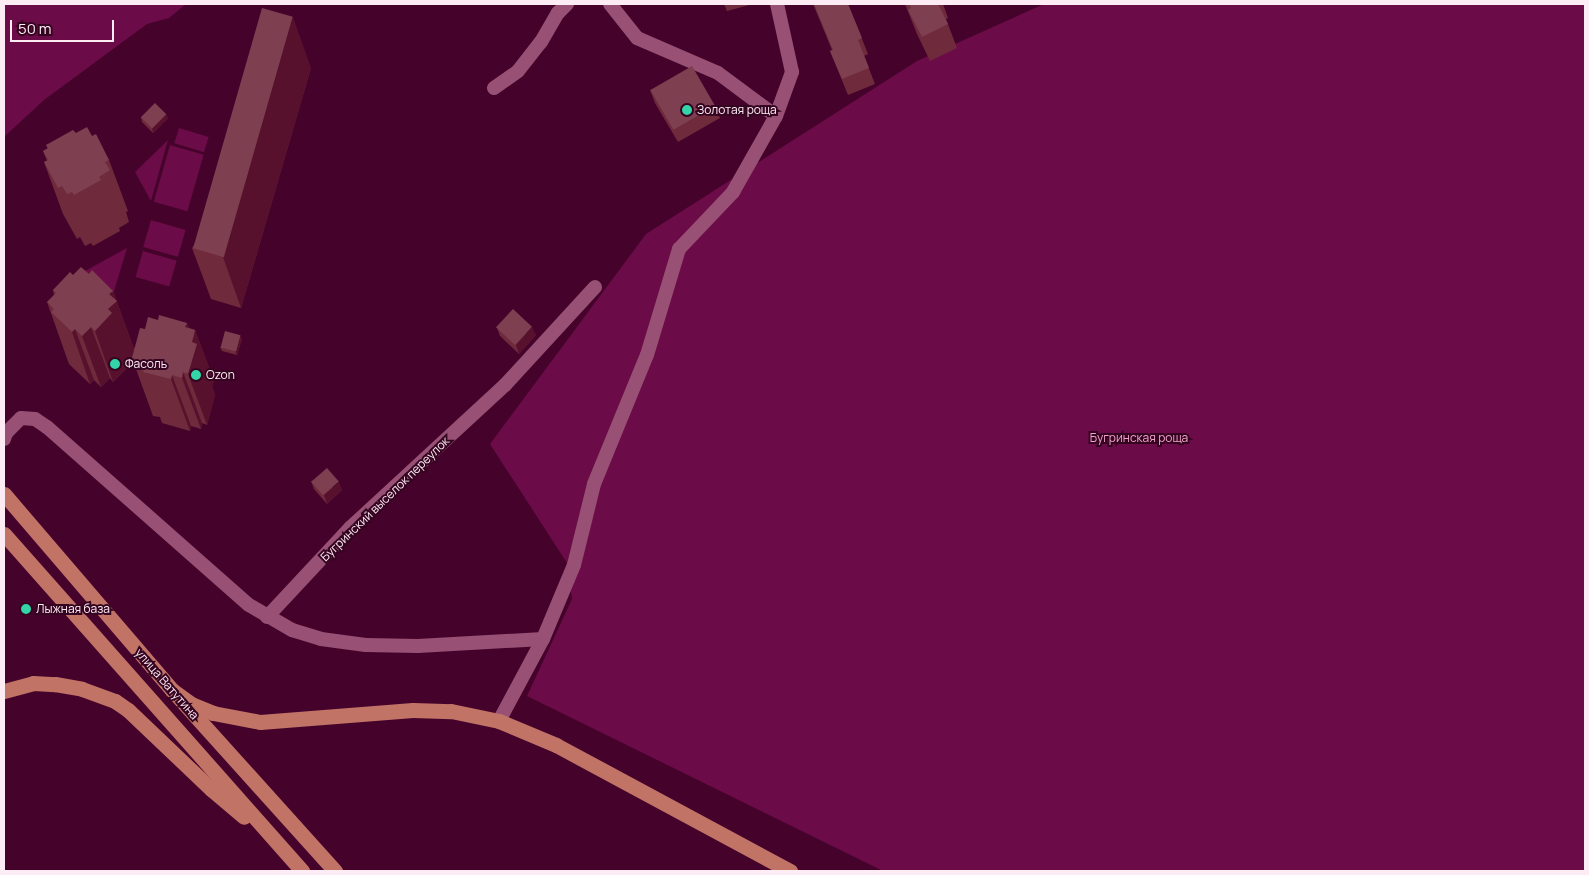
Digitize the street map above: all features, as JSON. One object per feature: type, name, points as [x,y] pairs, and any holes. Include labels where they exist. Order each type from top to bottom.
[{"type":"main road","name":"улица Ватутина","points":[[4,494],[172,690],[335,871]]},
{"type":"main road","name":"улица Ватутина","points":[[4,534],[128,671],[302,871]]},
{"type":"main road","points":[[4,691],[33,683],[55,684],[82,689],[115,702],[128,710],[211,789],[280,846]]},
{"type":"main road","points":[[172,690],[191,704],[213,713],[260,722],[413,710],[451,711],[499,721],[556,745],[790,871]]},
{"type":"street","points":[[494,88],[518,71],[567,4]]},
{"type":"street","points":[[610,4],[637,38],[718,73],[776,116]]},
{"type":"street","points":[[499,721],[543,639],[574,565],[594,484],[647,355],[678,249],[733,192],[776,116],[792,72],[776,4]]},
{"type":"street","name":"Бугринский выселок переулок","points":[[267,617],[350,528],[506,385],[595,288]]},
{"type":"street","points":[[4,439],[10,429],[21,418],[35,419],[47,427],[248,605],[292,630],[321,639],[366,644],[426,646],[543,639]]},
{"type":"green space","points":[[4,4],[186,4],[169,18],[147,24],[44,100],[4,137]]},
{"type":"green space","name":"Бугринская роща","points":[[1044,4],[1585,4],[1585,871],[883,871],[527,696],[572,599],[567,563],[490,444],[646,234],[917,61]]},
{"type":"green space","points":[[179,128],[209,137],[204,152],[174,143]]},
{"type":"green space","points":[[168,140],[151,201],[135,172]]},
{"type":"green space","points":[[170,145],[204,155],[187,211],[154,202]]},
{"type":"green space","points":[[151,220],[186,230],[178,257],[143,247]]},
{"type":"green space","points":[[127,248],[112,298],[85,271]]},
{"type":"green space","points":[[143,251],[177,261],[169,287],[136,277]]},
{"type":"building","points":[[814,4],[848,4],[862,38],[858,40],[869,68],[842,79],[830,51],[833,50]]},
{"type":"building","points":[[909,4],[938,4],[948,24],[922,37],[908,10],[911,8]]},
{"type":"building","points":[[262,8],[293,17],[224,257],[193,248]]},
{"type":"building","name":"Золотая роща","points":[[692,66],[715,106],[673,130],[650,90]]},
{"type":"building","points":[[155,103],[166,114],[152,128],[141,117]]},
{"type":"building","points":[[87,127],[92,136],[96,134],[109,160],[105,162],[110,170],[99,177],[101,180],[74,195],[72,192],[67,194],[62,186],[58,188],[44,162],[48,160],[43,151],[48,148],[46,145],[73,130],[76,133]]},
{"type":"building","points":[[81,267],[89,274],[92,270],[113,291],[109,294],[117,301],[108,309],[112,313],[95,331],[91,327],[82,336],[75,329],[72,332],[51,312],[54,309],[47,302],[56,293],[53,290],[70,272],[73,275]]},
{"type":"building","points":[[513,309],[532,327],[515,345],[496,327]]},
{"type":"building","points":[[159,315],[187,323],[185,327],[195,330],[192,342],[197,344],[188,374],[183,372],[182,378],[172,375],[171,379],[143,372],[144,367],[135,364],[136,359],[132,358],[140,328],[145,329],[148,317],[158,320]]},
{"type":"building","points":[[225,331],[240,335],[236,352],[221,347]]},
{"type":"building","points":[[327,468],[339,482],[323,495],[311,482]]},
{"type":"place","name":"Золотая роща","points":[[687,110]]},
{"type":"place","name":"Фасоль","points":[[115,364]]},
{"type":"place","name":"Ozon","points":[[196,375]]},
{"type":"place","name":"Лыжная база","points":[[26,609]]}]
